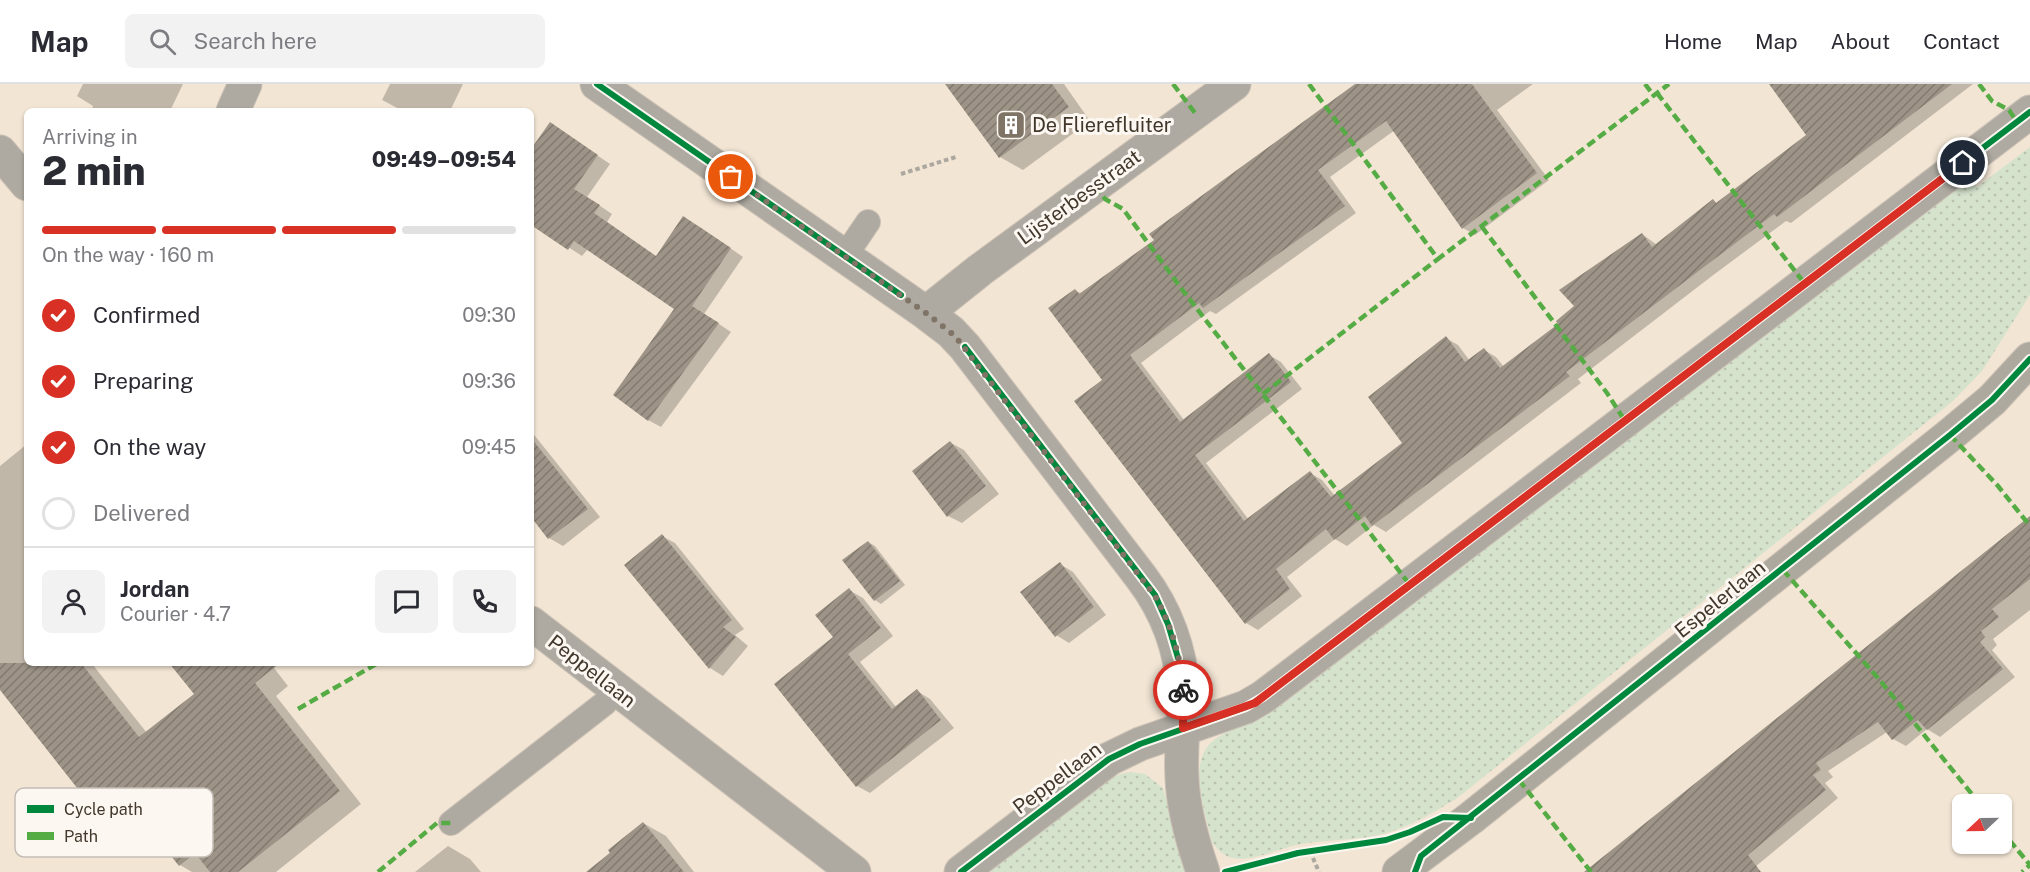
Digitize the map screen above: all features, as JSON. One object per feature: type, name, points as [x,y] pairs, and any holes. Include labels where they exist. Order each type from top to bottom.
[{"type":"main road","name":"Espelerlaan","points":[[1399,872],[1471,818],[1950,435],[1992,400],[2030,359]]},
{"type":"street","points":[[234,108],[245,84]]},
{"type":"street","name":"Lijsterbesstraat","points":[[926,313],[980,270],[1234,84]]},
{"type":"street","points":[[603,86],[926,313],[965,347],[1155,596],[1168,624],[1180,669],[1183,693],[1183,795],[1203,872]]},
{"type":"street","points":[[1183,728],[1246,707],[1263,697],[2030,112]]},
{"type":"street","points":[[0,152],[24,180]]},
{"type":"street","name":"Peppellaan","points":[[534,625],[841,868]]},
{"type":"street","name":"Peppellaan","points":[[961,872],[1109,759],[1140,744],[1183,728]]},
{"type":"lane","points":[[845,256],[868,222]]},
{"type":"lane","points":[[451,823],[605,703],[616,689]]},
{"type":"path","points":[[901,174],[956,157]]},
{"type":"path","points":[[1313,858],[1319,872]]},
{"type":"green space","points":[[2030,147],[2030,295],[1982,371],[1953,401],[1456,799],[1397,830],[1376,836],[1296,845],[1240,859],[1224,854],[1216,847],[1212,842],[1206,819],[1199,779],[1202,756],[1213,741],[1262,716],[1970,179],[1977,187]]},
{"type":"green space","points":[[1130,772],[1145,774],[1163,788],[1185,864],[1184,872],[988,872],[1104,783],[1117,775]]},
{"type":"building","name":"De Flierefluiter","points":[[945,84],[1052,84],[1069,107],[999,158]]},
{"type":"building","points":[[1355,84],[1472,84],[1537,173],[1462,229],[1386,121],[1318,170],[1345,206],[1203,308],[1199,303],[1130,355],[1180,422],[1269,353],[1291,382],[1195,455],[1244,521],[1310,471],[1331,497],[1402,443],[1368,397],[1446,336],[1465,362],[1484,348],[1500,368],[1558,324],[1556,321],[1574,306],[1559,290],[1642,233],[1652,247],[1713,199],[1716,203],[1806,135],[1769,84],[1952,84],[1777,217],[1774,214],[1566,372],[1570,376],[1372,526],[1365,516],[1334,540],[1326,529],[1276,569],[1290,589],[1245,624],[1074,401],[1102,380],[1048,308],[1075,289],[1079,294],[1154,240],[1149,234]]},
{"type":"building","points":[[550,122],[598,155],[574,189],[600,205],[594,213],[656,256],[683,216],[731,248],[692,306],[719,323],[648,421],[613,395],[674,309],[574,241],[568,250],[534,227],[534,145]]},
{"type":"building","points":[[950,441],[986,486],[947,517],[912,471]]},
{"type":"building","points":[[534,442],[588,509],[548,539],[534,521]]},
{"type":"building","points":[[2030,516],[2030,579],[1992,609],[1999,617],[1981,631],[1985,637],[1980,642],[2003,669],[1927,730],[1918,720],[1892,740],[1878,722],[1816,763],[1821,770],[1813,775],[1826,790],[1748,855],[1761,872],[1584,872]]},
{"type":"building","points":[[662,534],[732,620],[723,627],[736,637],[709,669],[624,565]]},
{"type":"building","points":[[868,541],[900,581],[874,601],[842,560]]},
{"type":"building","points":[[1060,562],[1094,607],[1055,637],[1020,592]]},
{"type":"building","points":[[849,588],[881,628],[848,654],[892,709],[917,689],[941,720],[856,787],[774,684],[833,637],[815,615]]},
{"type":"building","points":[[0,663],[24,663],[24,666],[83,666],[139,737],[194,694],[171,666],[276,666],[255,683],[340,791],[238,872],[210,872],[198,857],[213,857],[213,788],[77,788],[0,690]]},
{"type":"building","points":[[643,822],[684,872],[586,872],[610,853],[608,850]]},
{"type":"building","points":[[172,857],[190,857],[179,866]]},
{"type":"marked path","points":[[1173,84],[1195,113]]},
{"type":"marked path","points":[[1309,84],[1438,259],[1669,84]]},
{"type":"marked path","points":[[1645,84],[1654,96]]},
{"type":"marked path","points":[[1979,84],[1992,101],[2009,110],[2017,122]]},
{"type":"marked path","points":[[1657,93],[1805,284]]},
{"type":"marked path","points":[[1095,186],[1105,199],[1123,209],[1184,292],[1410,585]]},
{"type":"marked path","points":[[1482,227],[1607,393],[1625,421]]},
{"type":"marked path","points":[[1263,394],[1438,259]]},
{"type":"marked path","points":[[1950,435],[1998,486],[2030,526]]},
{"type":"marked path","points":[[1783,570],[1878,678],[1972,794]]},
{"type":"marked path","points":[[298,709],[373,666]]},
{"type":"marked path","points":[[1519,780],[1591,872]]},
{"type":"marked path","points":[[378,872],[437,823],[451,823]]},
{"type":"marked path","points":[[2012,843],[2030,865],[2022,872]]},
{"type":"cycle path","points":[[597,84],[901,295]]},
{"type":"cycle path","points":[[961,872],[1109,759],[1140,744],[1246,707],[1263,697],[2030,112]]},
{"type":"cycle path","points":[[965,347],[1155,595],[1168,624],[1178,658]]},
{"type":"cycle path","points":[[1415,872],[1421,856],[1950,435],[1992,400],[2030,359]]},
{"type":"cycle path","points":[[1225,872],[1298,853],[1386,840],[1443,817],[1471,818]]},
{"type":"way so far","points":[[731,177],[926,313],[965,347],[1155,596],[1172,635],[1183,690]]},
{"type":"place","name":"De Flierefluiter","points":[[1011,125]]},
{"type":"route","points":[[1183,690],[1183,728],[1255,703],[1963,163]]}]
